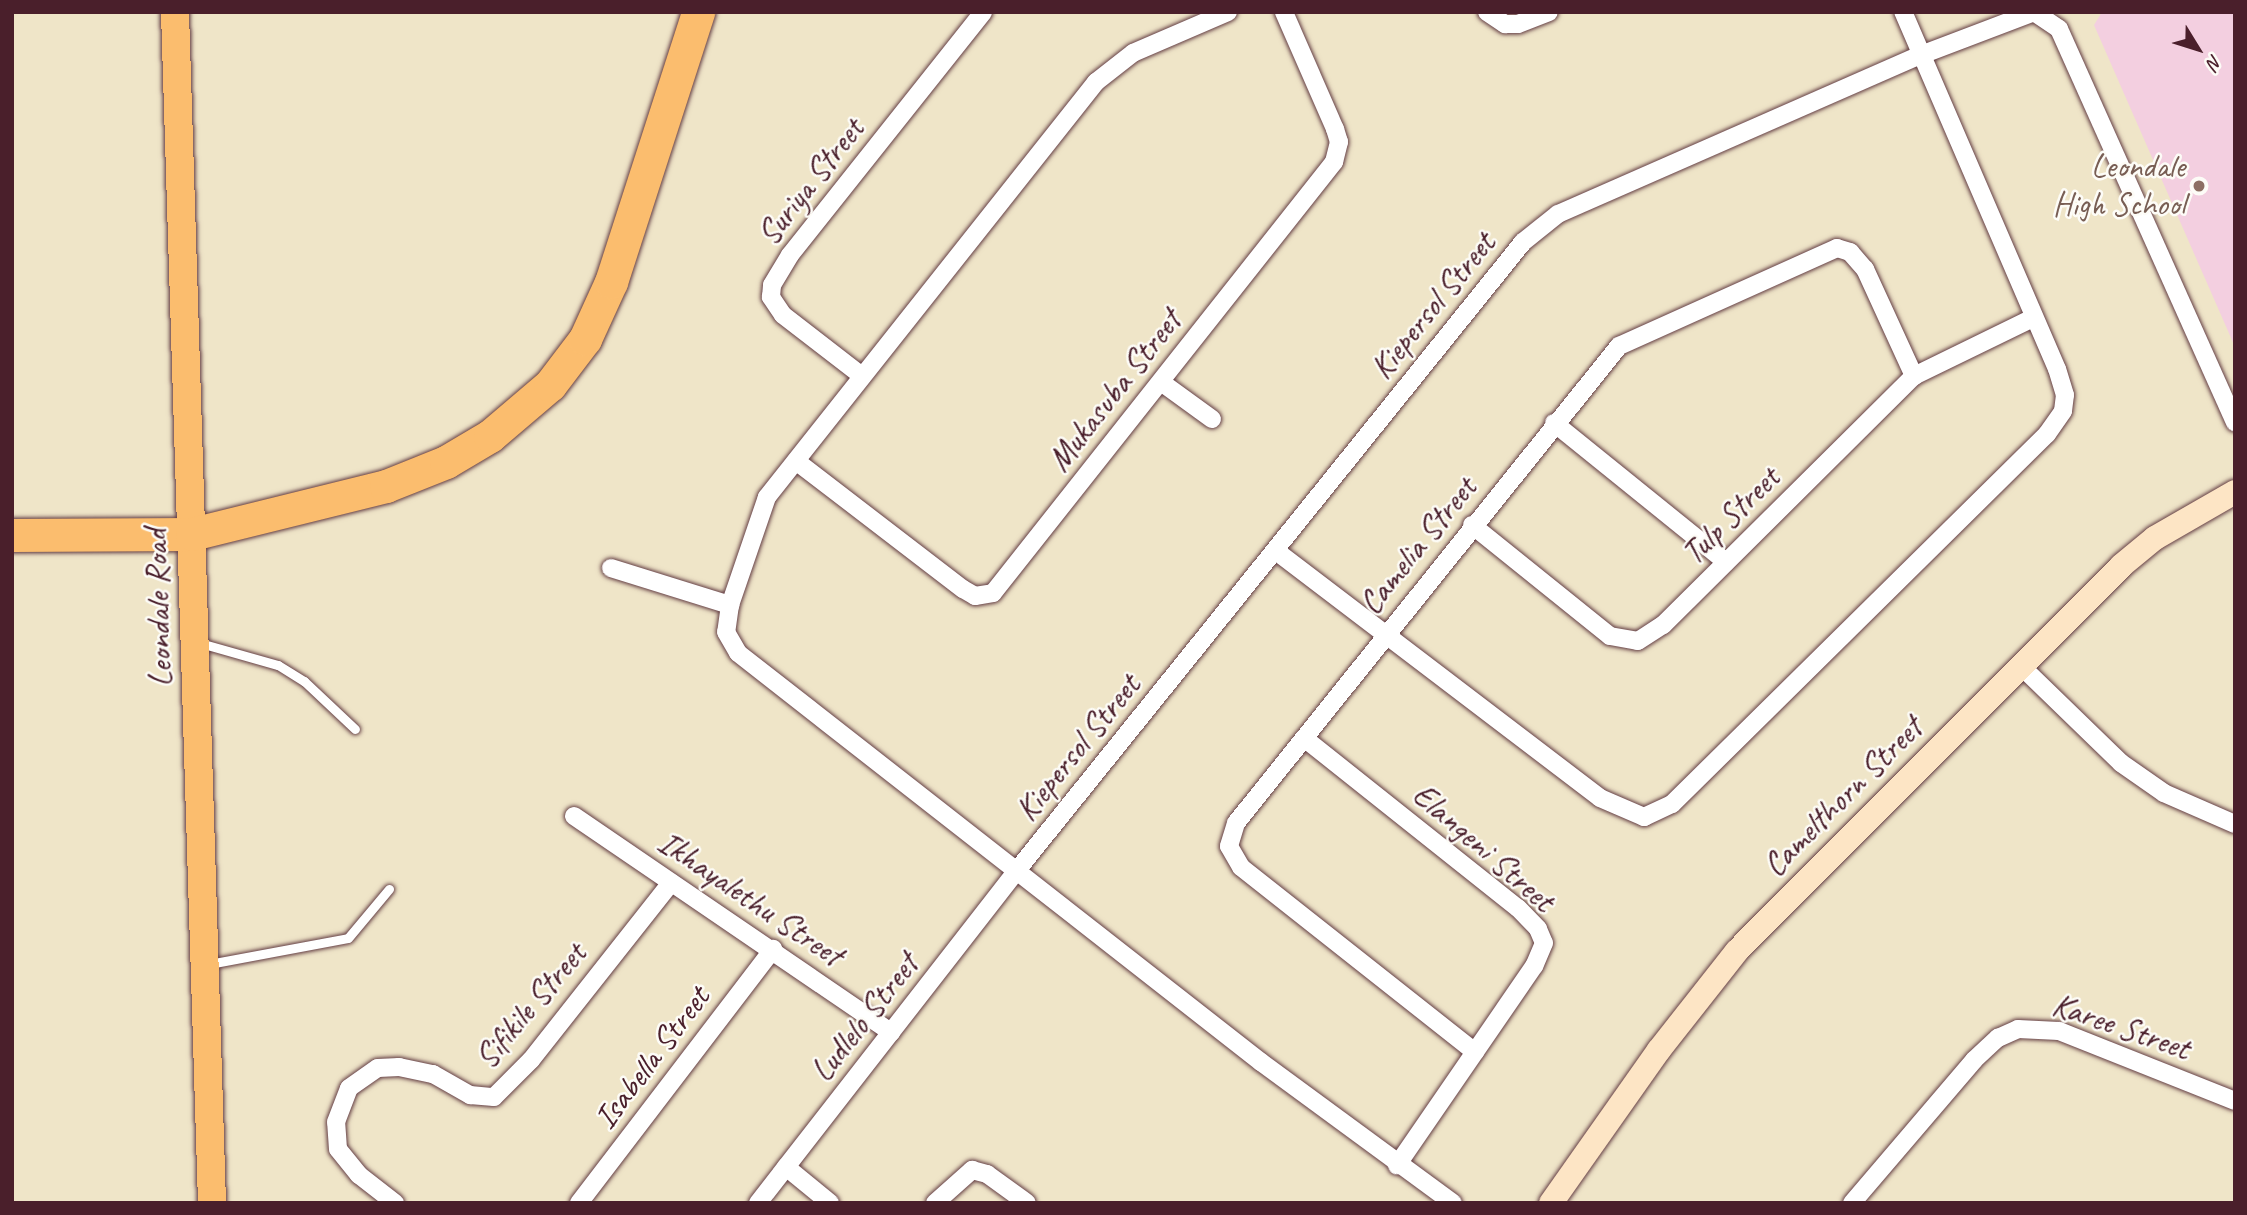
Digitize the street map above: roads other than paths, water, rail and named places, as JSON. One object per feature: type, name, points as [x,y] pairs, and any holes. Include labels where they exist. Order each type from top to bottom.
[{"type":"highway","points":[[12,535],[192,534],[386,486],[446,462],[490,436],[551,385],[585,339],[611,282],[698,12]]},
{"type":"main road","name":"Leondale Road","points":[[175,12],[212,1203]]},
{"type":"street","name":"Suriya Street","points":[[862,376],[783,315],[771,297],[772,285],[790,256],[983,12]]},
{"type":"street","points":[[1228,12],[1110,68],[767,497],[730,605],[726,632],[738,653],[1397,1165],[1453,1203]]},
{"type":"street","name":"Mukasuba Street","points":[[796,461],[963,589],[984,597],[1000,586],[1338,151],[1335,129],[1284,12]]},
{"type":"street","points":[[1487,12],[1505,24],[1518,24],[1549,12]]},
{"type":"street","points":[[1276,551],[1600,799],[1632,816],[1662,811],[2056,424],[2064,403],[2063,385],[1903,12]]},
{"type":"street","name":"Kiepersol Street","points":[[1018,869],[1539,226],[1921,55],[2023,14],[2045,16],[2059,29],[2235,422]]},
{"type":"street","name":"Camelia Street","points":[[1475,1052],[1233,857],[1229,846],[1236,823],[1606,357],[1633,337],[1837,248],[1850,252],[1865,269],[1914,376]]},
{"type":"street","name":"Tulp Street","points":[[1472,525],[1610,636],[1626,641],[1648,636],[1914,376],[2033,318]]},
{"type":"street","points":[[1161,382],[1212,419]]},
{"type":"street","points":[[1554,423],[1726,562]]},
{"type":"street","name":"Camelthorn Street","points":[[1551,1203],[1659,1050],[1737,951],[2138,551],[2235,492]]},
{"type":"street","points":[[611,568],[730,605]]},
{"type":"street","points":[[2021,666],[2132,771],[2164,793],[2235,824]]},
{"type":"street","name":"Elangeni Street","points":[[1304,738],[1538,929],[1544,943],[1539,959],[1397,1165]]},
{"type":"street","name":"Ikhayalethu Street","points":[[575,816],[891,1032]]},
{"type":"street","name":"Ludlelo Street","points":[[758,1203],[1018,869]]},
{"type":"street","name":"Sifikile Street","points":[[395,1203],[359,1175],[338,1149],[336,1122],[349,1088],[378,1068],[399,1067],[433,1074],[470,1094],[494,1097],[531,1060],[671,883]]},
{"type":"street","name":"Isabella Street","points":[[579,1203],[773,949]]},
{"type":"street","name":"Karee Street","points":[[1853,1203],[1980,1054],[2018,1029],[2059,1031],[2235,1101]]},
{"type":"street","points":[[786,1167],[830,1203]]},
{"type":"street","points":[[935,1203],[972,1170],[987,1174],[1027,1203]]},
{"type":"lane","points":[[195,642],[278,665],[304,681],[355,729]]},
{"type":"lane","points":[[204,965],[348,938],[389,889]]},
{"type":"place","name":"Leondale High School","points":[[2199,186]]}]
